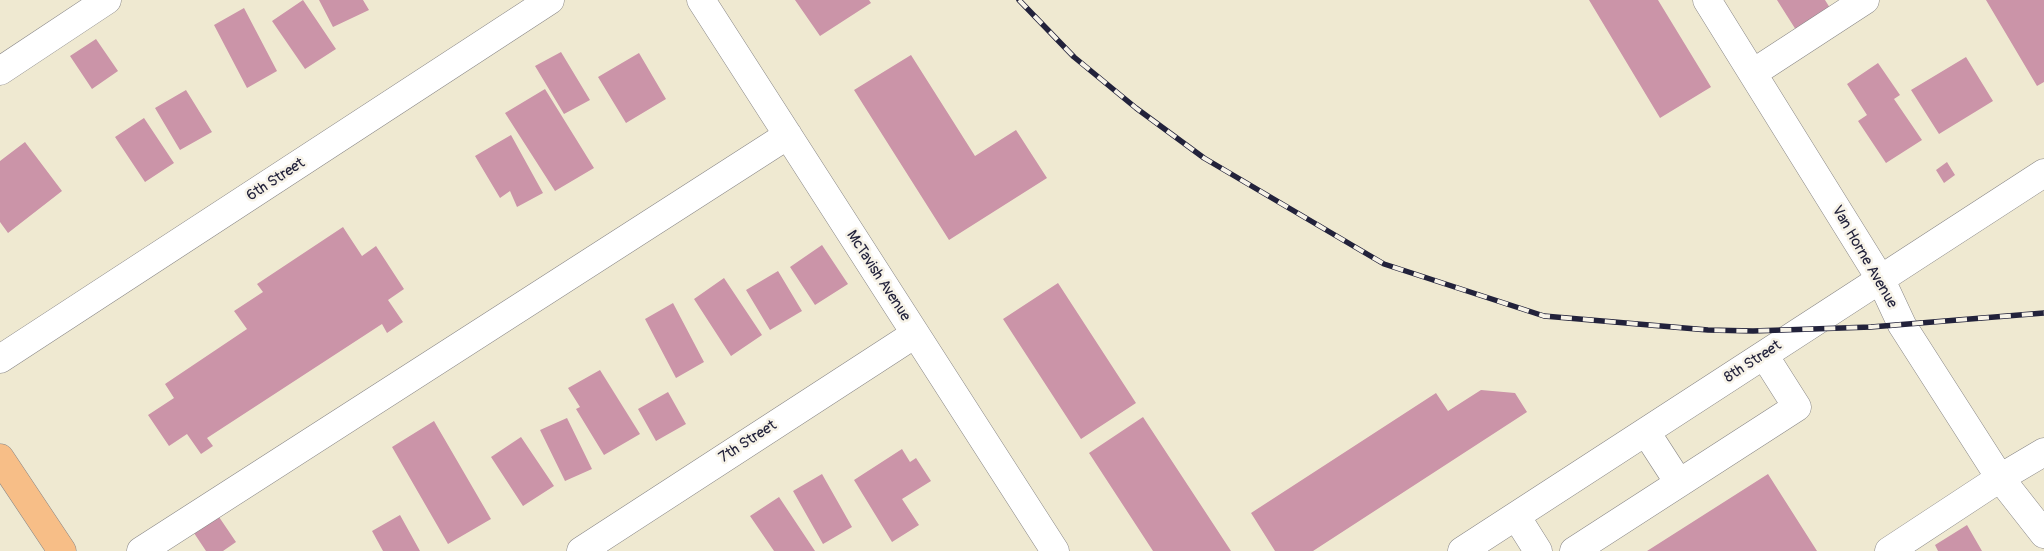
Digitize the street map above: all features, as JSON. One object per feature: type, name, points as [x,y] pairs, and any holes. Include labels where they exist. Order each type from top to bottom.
[{"type":"main road","points":[[0,458],[62,551]]},
{"type":"street","points":[[0,71],[107,0]]},
{"type":"street","name":"6th Street","points":[[0,359],[550,0]]},
{"type":"street","name":"McTavish Avenue","points":[[701,0],[915,334],[1045,548]]},
{"type":"street","name":"Van Horne Avenue","points":[[1707,0],[1881,280],[1902,325],[2000,478],[2044,534]]},
{"type":"street","points":[[1753,73],[1865,0]]},
{"type":"street","points":[[140,551],[788,135]]},
{"type":"street","name":"8th Street","points":[[1462,551],[2044,173]]},
{"type":"street","name":"7th Street","points":[[581,551],[915,334]]},
{"type":"street","points":[[1574,551],[1797,407],[1764,355]]},
{"type":"street","points":[[1646,432],[1680,483]]},
{"type":"street","points":[[1889,551],[2000,478],[2044,452]]},
{"type":"street","points":[[1516,516],[1538,551]]},
{"type":"building","points":[[303,0],[336,49],[305,69],[272,21]]},
{"type":"building","points":[[319,0],[363,0],[369,10],[333,27]]},
{"type":"building","points":[[795,0],[869,0],[871,3],[820,36]]},
{"type":"building","points":[[1589,0],[1658,0],[1711,87],[1660,118]]},
{"type":"building","points":[[1777,0],[1825,0],[1830,8],[1796,30]]},
{"type":"building","points":[[1986,0],[2044,0],[2044,82],[2037,86]]},
{"type":"building","points":[[244,8],[277,71],[247,88],[214,25]]},
{"type":"building","points":[[96,39],[118,71],[92,89],[70,56]]},
{"type":"building","points":[[561,52],[590,100],[564,114],[535,66]]},
{"type":"building","points":[[639,53],[666,99],[626,123],[598,77]]},
{"type":"building","points":[[911,55],[975,156],[1016,130],[1047,178],[949,240],[854,90]]},
{"type":"building","points":[[1966,57],[1993,101],[1939,134],[1911,90]]},
{"type":"building","points":[[1878,63],[1900,95],[1894,99],[1922,140],[1886,163],[1858,121],[1867,115],[1847,84]]},
{"type":"building","points":[[545,89],[594,168],[555,191],[505,113]]},
{"type":"building","points":[[186,90],[212,132],[180,150],[155,108]]},
{"type":"building","points":[[144,118],[174,163],[145,182],[115,137]]},
{"type":"building","points":[[511,135],[543,193],[517,207],[510,191],[500,198],[475,156]]},
{"type":"building","points":[[25,142],[62,191],[8,233],[0,222],[0,161]]},
{"type":"building","points":[[1947,162],[1955,175],[1944,183],[1936,170]]},
{"type":"building","points":[[343,227],[362,256],[376,246],[404,289],[388,300],[403,322],[387,333],[382,324],[207,438],[213,446],[201,454],[187,434],[169,446],[148,415],[174,398],[165,384],[247,329],[234,311],[263,292],[257,284]]},
{"type":"building","points":[[822,245],[848,284],[815,305],[790,267]]},
{"type":"building","points":[[778,271],[802,311],[770,330],[746,290]]},
{"type":"building","points":[[724,278],[762,335],[731,356],[694,299]]},
{"type":"building","points":[[1058,283],[1136,403],[1081,439],[1003,319]]},
{"type":"building","points":[[673,303],[704,362],[676,378],[645,319]]},
{"type":"building","points":[[600,370],[640,434],[604,455],[576,409],[580,407],[568,388]]},
{"type":"building","points":[[1481,390],[1515,393],[1527,412],[1313,551],[1275,551],[1251,513],[1436,393],[1448,411]]},
{"type":"building","points":[[668,392],[686,424],[656,441],[638,409]]},
{"type":"building","points":[[1143,417],[1231,551],[1153,551],[1089,453]]},
{"type":"building","points":[[567,418],[592,469],[565,481],[540,430]]},
{"type":"building","points":[[434,421],[491,519],[448,544],[392,447]]},
{"type":"building","points":[[521,437],[554,486],[523,506],[491,457]]},
{"type":"building","points":[[902,449],[910,462],[916,458],[931,481],[902,499],[919,525],[892,542],[854,480]]},
{"type":"building","points":[[822,474],[852,527],[823,544],[793,491]]},
{"type":"building","points":[[1768,474],[1817,551],[1647,551]]},
{"type":"building","points":[[779,497],[815,551],[774,551],[750,516]]},
{"type":"building","points":[[217,514],[236,542],[223,551],[206,551],[192,530]]},
{"type":"building","points":[[400,515],[420,551],[383,551],[372,531]]},
{"type":"building","points":[[1967,525],[1982,551],[1938,551],[1935,545]]},
{"type":"railway","points":[[1019,0],[1074,57],[1136,108],[1204,158],[1384,264],[1544,316],[1708,330],[1753,331],[1871,327],[2044,313]]}]
